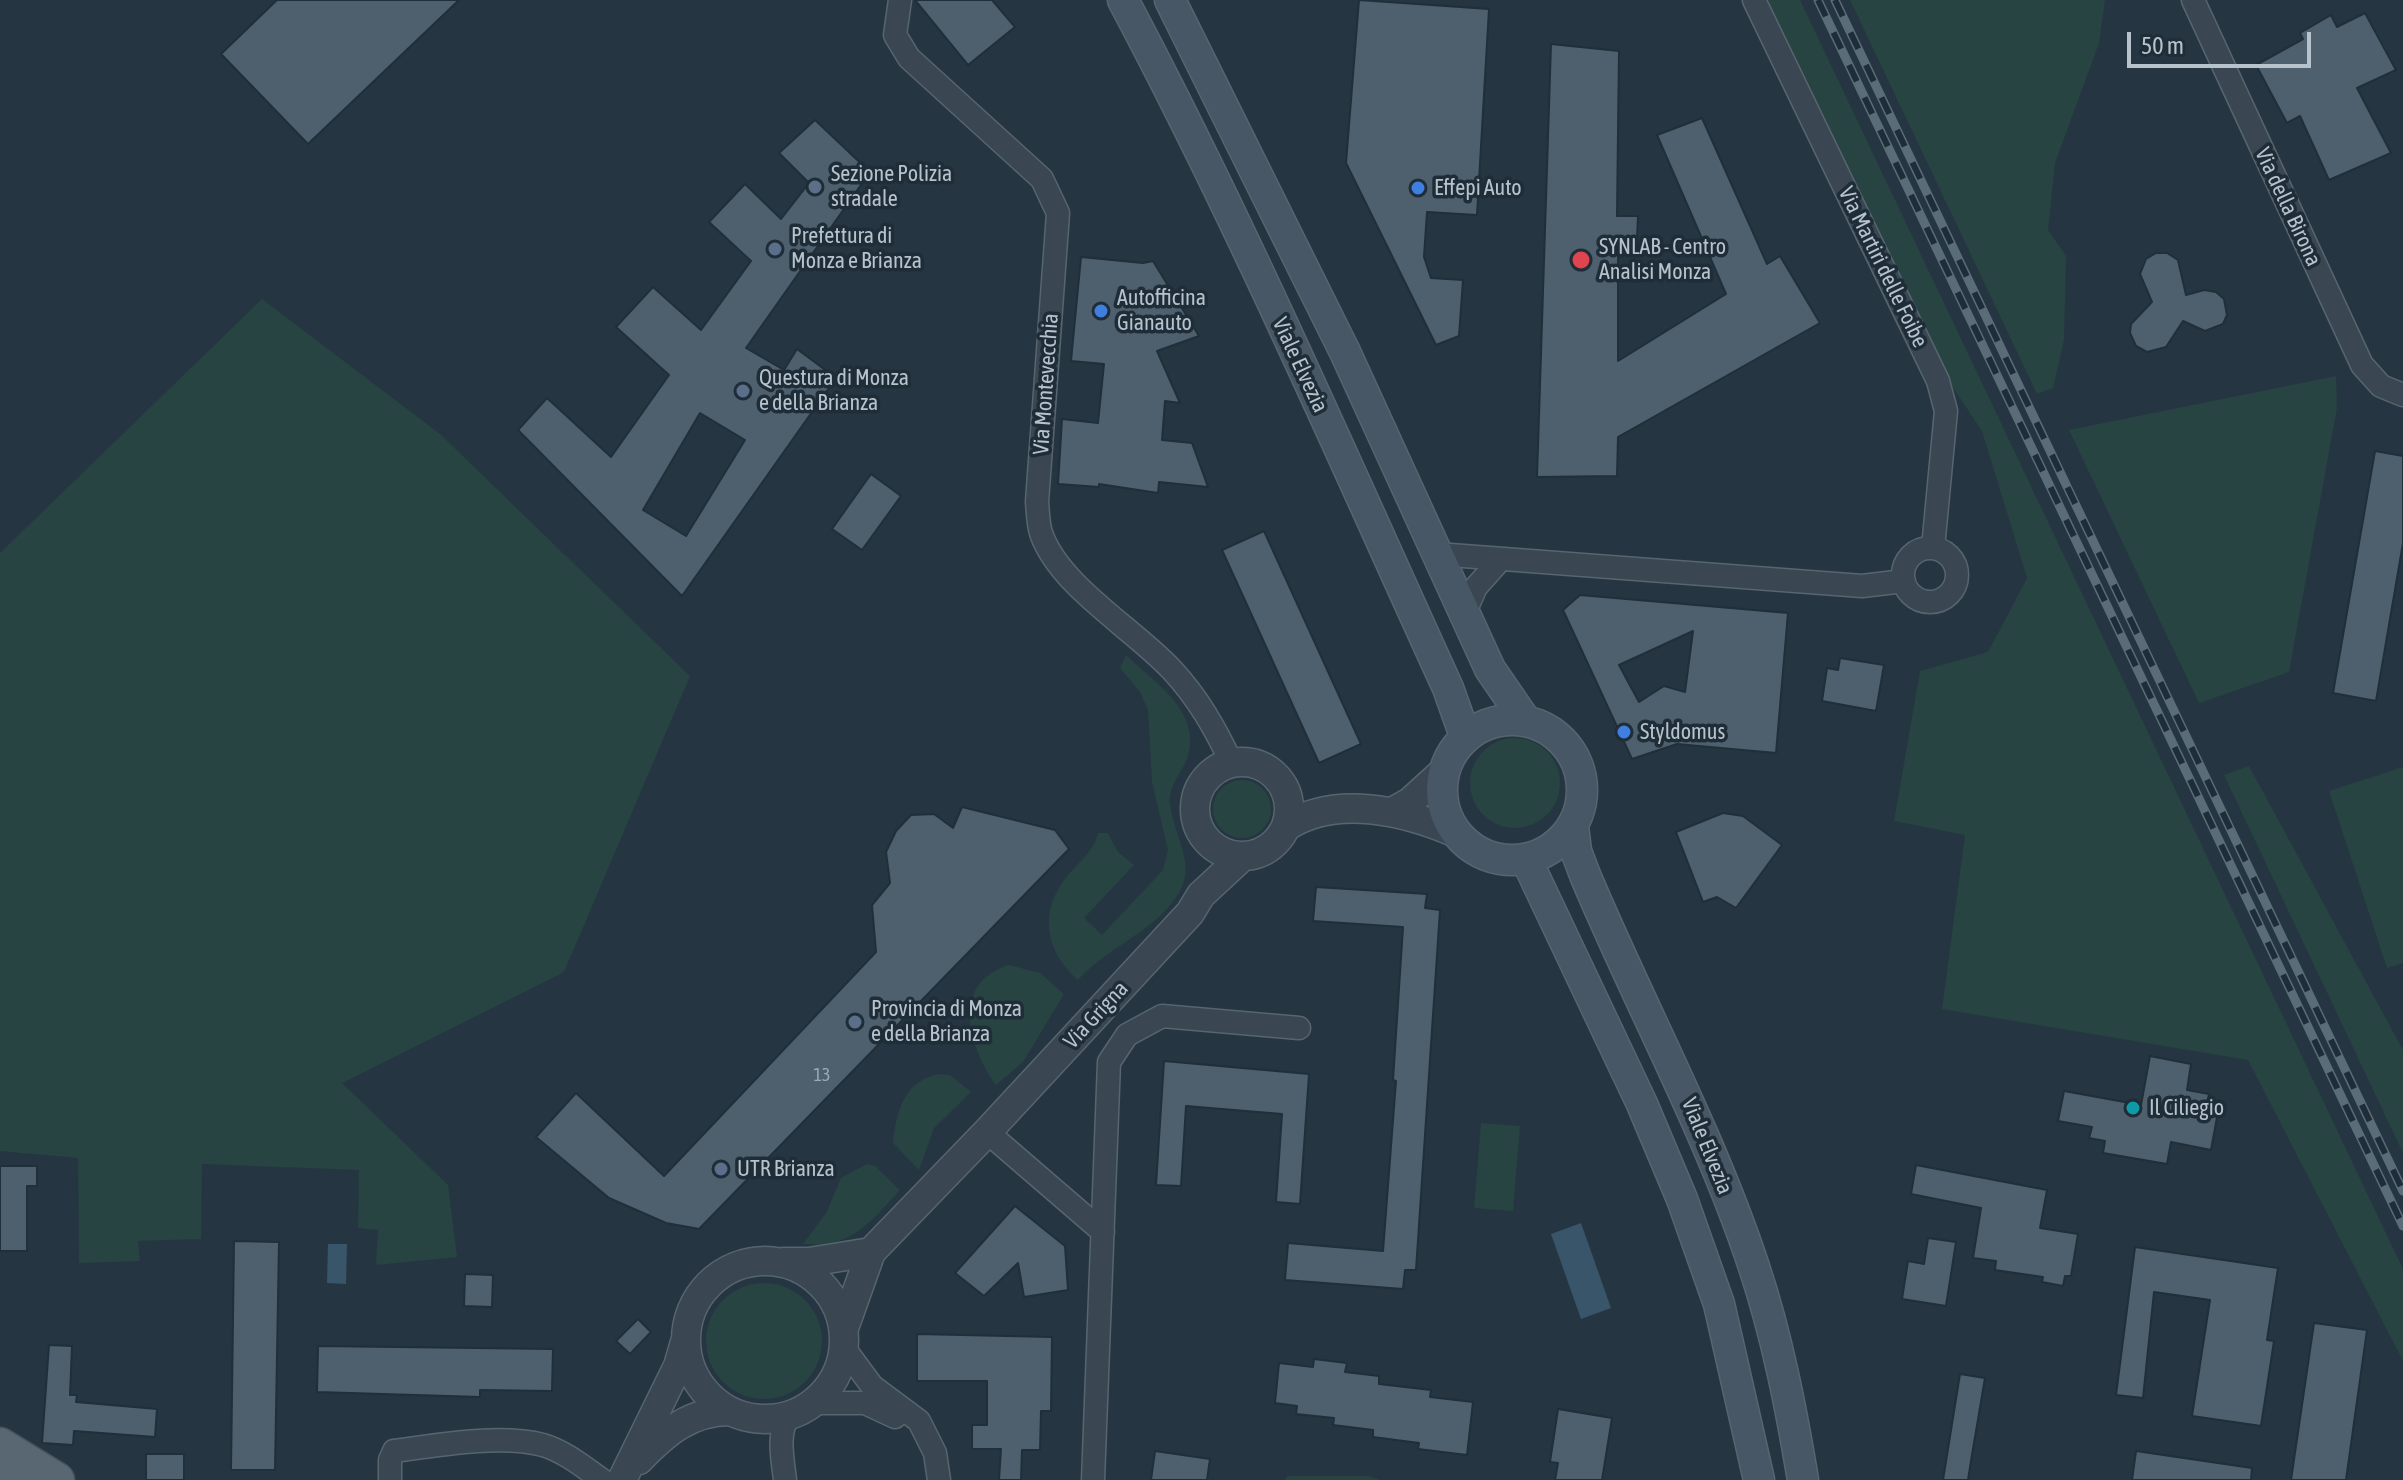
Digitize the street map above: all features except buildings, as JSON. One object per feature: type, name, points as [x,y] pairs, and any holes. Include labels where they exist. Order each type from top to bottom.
[{"type":"main road","name":"Viale Elvezia","points":[[1123,0],[1174,96],[1297,358],[1448,688],[1465,736]]},
{"type":"main road","name":"Viale Elvezia","points":[[1170,0],[1345,352],[1490,669],[1525,720],[1546,728],[1564,742],[1576,760],[1582,794],[1573,826],[1576,851],[1673,1064],[1754,1266],[1787,1386],[1803,1480]]},
{"type":"main road","points":[[1525,720],[1504,719],[1483,725],[1465,736],[1451,752],[1443,772],[1441,793],[1445,814],[1456,833],[1487,856],[1526,859],[1545,853],[1573,826]]},
{"type":"main road","name":"Viale Elvezia","points":[[1526,859],[1635,1090],[1682,1199],[1719,1304],[1759,1480]]},
{"type":"main road","points":[[0,1445],[57,1480]]},
{"type":"main road","points":[[0,1476],[7,1480]]},
{"type":"street","name":"Via Montevecchia","points":[[900,0],[895,35],[909,58],[1042,179],[1058,213],[1037,502],[1041,533],[1056,559],[1079,585],[1169,667],[1198,700],[1231,762]]},
{"type":"street","name":"Via Martiri delle Foibe","points":[[1754,0],[1938,381],[1946,411],[1933,548]]},
{"type":"street","name":"Via della Birona","points":[[2193,0],[2362,365],[2381,386],[2403,395]]},
{"type":"street","points":[[1933,548],[1944,553],[1955,566],[1955,583],[1951,591],[1936,601],[1927,601],[1911,594],[1904,581],[1907,560],[1920,550],[1933,548]]},
{"type":"street","points":[[1437,554],[1862,586],[1904,581]]},
{"type":"street","points":[[1464,614],[1476,587],[1501,559]]},
{"type":"street","points":[[1325,810],[1285,788],[1262,766],[1231,762],[1206,777],[1194,805],[1201,834],[1211,845],[1242,857],[1268,848],[1286,827],[1325,810],[1392,812],[1456,833]]},
{"type":"street","points":[[1392,812],[1410,802],[1443,772]]},
{"type":"street","points":[[1285,788],[1289,814],[1286,827]]},
{"type":"street","name":"Via Grigna","points":[[1201,895],[1211,845]]},
{"type":"street","name":"Via Grigna","points":[[844,1338],[871,1252],[1190,913],[1201,895],[1242,857]]},
{"type":"street","points":[[1093,1480],[1109,1062],[1127,1035],[1162,1016],[1299,1028]]},
{"type":"street","points":[[987,1132],[1103,1232]]},
{"type":"street","points":[[617,1477],[678,1366],[695,1303],[716,1278],[747,1263],[809,1262],[871,1252]]},
{"type":"street","points":[[776,1262],[798,1268],[820,1283],[837,1306],[844,1338],[872,1386],[913,1415],[929,1440],[938,1463],[939,1480]]},
{"type":"street","points":[[686,1333],[687,1356],[698,1382],[713,1400],[730,1411],[755,1419],[855,1402],[875,1406],[929,1440]]},
{"type":"street","points":[[785,1480],[781,1441],[786,1419],[834,1381],[844,1338]]},
{"type":"street","points":[[617,1477],[673,1427],[700,1416],[730,1411]]},
{"type":"street","points":[[390,1480],[390,1460],[394,1451],[481,1443],[545,1445],[617,1477]]},
{"type":"green space","points":[[1766,0],[1800,0],[2403,1269],[2403,1361],[2248,1060],[1942,1009],[1965,835],[1894,821],[1920,671],[1988,652],[2027,578],[1982,431],[1950,383]]},
{"type":"green space","points":[[1850,0],[2105,0],[2099,43],[2055,163],[2048,230],[2066,256],[2064,340],[2053,388],[2037,394]]},
{"type":"green space","points":[[262,299],[440,434],[690,676],[564,972],[342,1083],[448,1185],[457,1257],[376,1265],[378,1230],[358,1228],[359,1170],[202,1164],[201,1239],[138,1241],[140,1261],[79,1263],[78,1158],[0,1151],[0,553]]},
{"type":"green space","points":[[2336,376],[2337,408],[2289,672],[2199,703],[2069,430]]},
{"type":"green space","points":[[1126,655],[1173,700],[1189,727],[1187,759],[1170,798],[1186,871],[1179,893],[1169,907],[1078,980],[1058,956],[1049,929],[1049,915],[1059,887],[1090,851],[1098,833],[1108,833],[1118,852],[1134,865],[1084,918],[1102,935],[1163,870],[1168,850],[1152,782],[1148,710],[1140,692],[1120,668]]},
{"type":"green space","points":[[1515,738],[1532,742],[1547,751],[1556,766],[1560,783],[1556,800],[1547,815],[1532,824],[1515,828],[1498,824],[1483,815],[1474,800],[1470,783],[1474,766],[1483,751],[1498,742]]},
{"type":"green space","points":[[2249,766],[2403,1050],[2403,1153],[2224,775]]},
{"type":"green space","points":[[2403,767],[2403,963],[2387,968],[2329,791]]},
{"type":"green space","points":[[1242,780],[1253,782],[1262,789],[1269,798],[1269,820],[1262,829],[1253,836],[1242,838],[1231,836],[1222,829],[1215,820],[1213,809],[1215,798],[1222,789],[1231,782]]},
{"type":"green space","points":[[1009,965],[1040,973],[1064,994],[1023,1062],[996,1085],[972,1036],[971,1001],[978,986],[990,974]]},
{"type":"green space","points":[[940,1074],[950,1075],[971,1092],[934,1128],[919,1170],[893,1143],[897,1119],[904,1098],[918,1082]]},
{"type":"green space","points":[[1481,1123],[1520,1126],[1513,1211],[1474,1208]]},
{"type":"green space","points":[[867,1164],[875,1166],[900,1190],[859,1231],[835,1242],[803,1244],[826,1213],[841,1178]]},
{"type":"green space","points":[[764,1283],[786,1287],[805,1300],[818,1319],[822,1341],[818,1363],[805,1382],[786,1395],[764,1399],[742,1395],[723,1382],[710,1363],[706,1341],[710,1319],[723,1300],[742,1287]]},
{"type":"green space","points":[[1287,1476],[1369,1476],[1380,1480],[1285,1480]]},
{"type":"water","points":[[1581,1223],[1611,1308],[1581,1319],[1551,1234]]},
{"type":"water","points":[[328,1244],[347,1244],[346,1284],[327,1283]]},
{"type":"railway","points":[[1818,0],[2403,1226]]},
{"type":"railway","points":[[1835,0],[2403,1191]]},
{"type":"place","name":"Sezione Polizia stradale","points":[[815,187]]},
{"type":"place","name":"Effepi Auto","points":[[1418,188]]},
{"type":"place","name":"Prefettura di Monza e Brianza","points":[[775,249]]},
{"type":"place","name":"SYNLAB - Centro Analisi Monza","points":[[1581,260]]},
{"type":"place","name":"Autofficina Gianauto","points":[[1101,311]]},
{"type":"place","name":"Questura di Monza e della Brianza","points":[[743,391]]},
{"type":"place","name":"Styldomus","points":[[1624,732]]},
{"type":"place","name":"Provincia di Monza e della Brianza","points":[[855,1022]]},
{"type":"place","name":"Il Ciliegio","points":[[2133,1108]]},
{"type":"place","name":"UTR Brianza","points":[[721,1169]]}]
